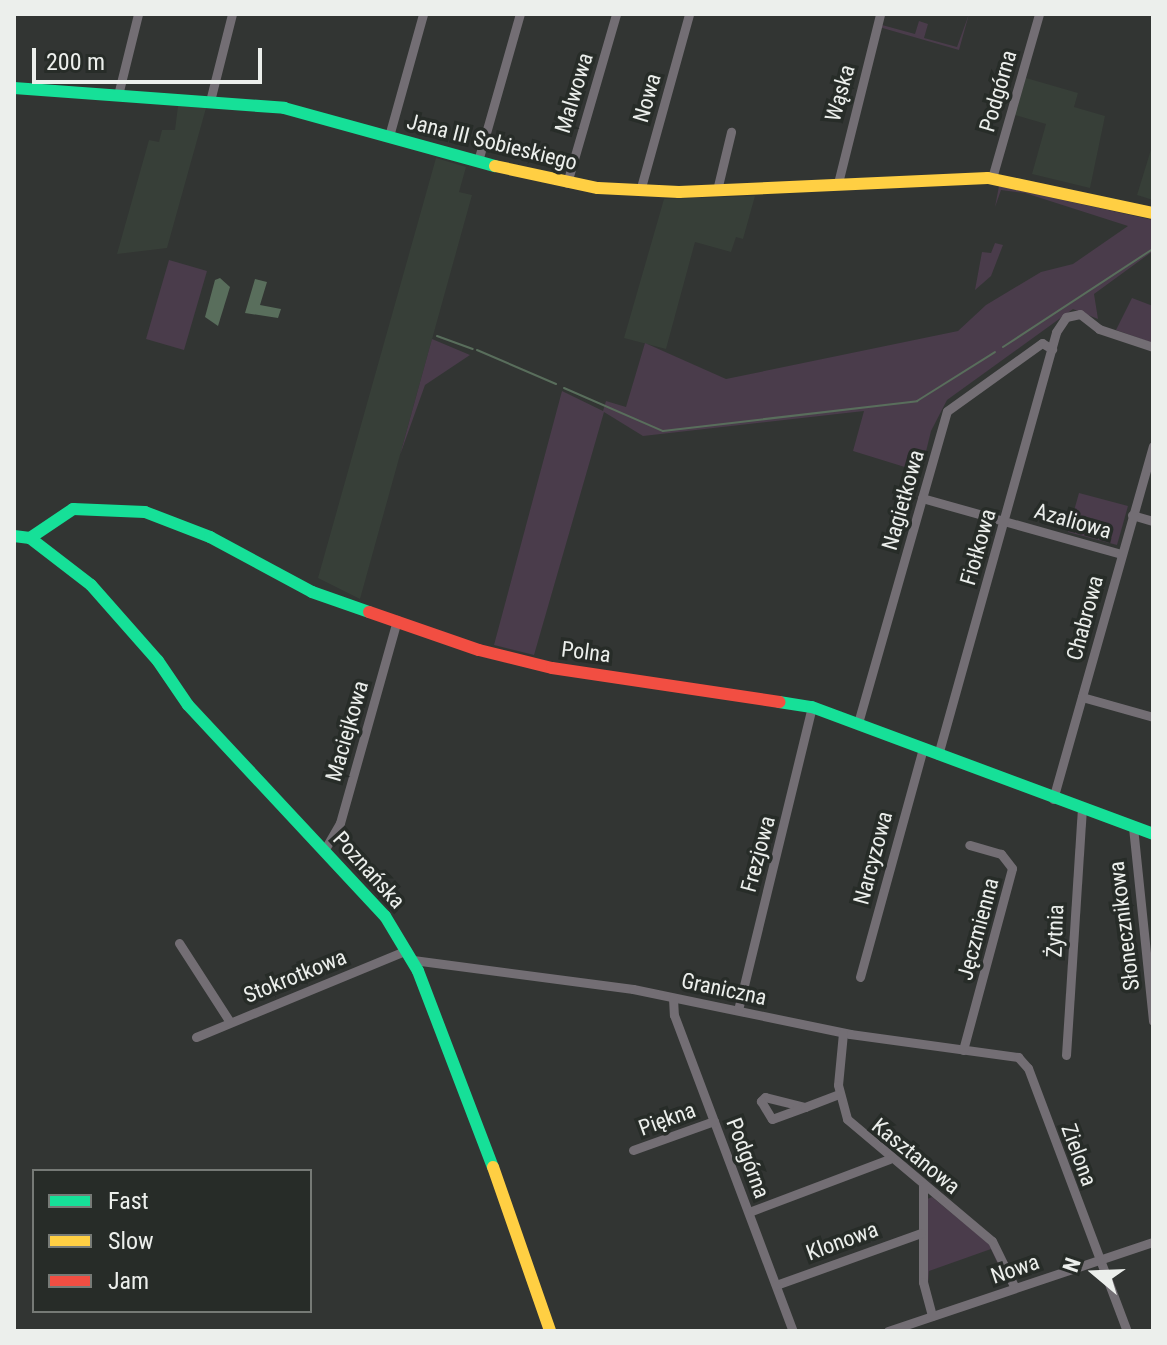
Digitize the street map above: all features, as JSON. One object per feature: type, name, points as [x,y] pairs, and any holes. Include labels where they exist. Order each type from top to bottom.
[{"type":"street","points":[[118,95],[138,14]]},
{"type":"street","points":[[210,101],[232,14]]},
{"type":"street","points":[[389,136],[423,14]]},
{"type":"street","points":[[478,161],[520,14]]},
{"type":"street","name":"Malwowa","points":[[567,183],[616,14]]},
{"type":"street","name":"Nowa","points":[[640,191],[689,14]]},
{"type":"street","name":"Wąska","points":[[838,183],[880,14]]},
{"type":"street","name":"Podgórna","points":[[992,178],[1039,14]]},
{"type":"street","name":"Jana III Sobieskiego","points":[[14,88],[290,109],[567,183],[640,191],[992,178],[1153,213]]},
{"type":"street","points":[[717,190],[731,132]]},
{"type":"street","name":"Fiołkowa","points":[[938,755],[1061,324],[1072,314],[1153,347]]},
{"type":"street","name":"Nagietkowa","points":[[858,723],[951,405],[1042,343],[1052,349]]},
{"type":"street","name":"Chabrowa","points":[[1053,799],[1153,446]]},
{"type":"street","name":"Azaliowa","points":[[922,498],[1121,554]]},
{"type":"street","name":"Polna","points":[[30,538],[73,509],[139,511],[210,537],[307,590],[534,665],[812,707],[1153,834]]},
{"type":"street","points":[[1132,515],[1153,521]]},
{"type":"street","points":[[14,536],[30,538]]},
{"type":"street","name":"Poznańska","points":[[30,538],[91,585],[158,661],[185,701],[372,898],[410,955],[451,1048],[550,1331]]},
{"type":"street","name":"Maciejkowa","points":[[325,849],[340,823],[397,620]]},
{"type":"street","points":[[1082,697],[1153,717]]},
{"type":"street","name":"Frezjowa","points":[[738,1010],[812,707]]},
{"type":"street","name":"Narcyzowa","points":[[860,977],[923,749]]},
{"type":"street","name":"Żytnia","points":[[1066,1055],[1082,809]]},
{"type":"street","name":"Słonecznikowa","points":[[1133,827],[1153,1021]]},
{"type":"street","name":"Jęczmienna","points":[[963,1050],[1012,868],[1001,854],[969,845]]},
{"type":"street","points":[[179,943],[230,1022]]},
{"type":"street","name":"Graniczna","points":[[410,955],[673,998],[843,1033],[1013,1055],[1025,1063]]},
{"type":"street","name":"Stokrotkowa","points":[[196,1037],[410,955]]},
{"type":"street","name":"Podgórna","points":[[673,998],[674,1015],[793,1331]]},
{"type":"street","name":"Kasztanowa","points":[[843,1033],[839,1094],[851,1125],[996,1245],[1015,1288]]},
{"type":"street","name":"Zielona","points":[[1025,1063],[1127,1331]]},
{"type":"street","points":[[805,1107],[839,1094]]},
{"type":"street","name":"Piękna","points":[[633,1150],[714,1121]]},
{"type":"street","points":[[749,1212],[889,1159]]},
{"type":"street","points":[[923,1186],[921,1233],[932,1316]]},
{"type":"street","name":"Klonowa","points":[[776,1285],[921,1233]]},
{"type":"street","name":"Nowa","points":[[888,1331],[1153,1242]]},
{"type":"shaded area","points":[[883,14],[882,25],[915,34],[919,21],[928,24],[924,38],[957,47],[969,14],[959,50],[879,27]]},
{"type":"shaded area","points":[[1026,78],[1078,93],[1074,107],[1105,116],[1090,188],[1032,174],[1046,124],[1015,115]]},
{"type":"shaded area","points":[[178,106],[206,108],[167,248],[117,254],[149,140],[159,142],[162,130],[175,130]]},
{"type":"shaded area","points":[[1153,143],[1153,200],[1137,195]]},
{"type":"shaded area","points":[[436,158],[466,167],[459,192],[472,195],[360,599],[318,578]]},
{"type":"shaded area","points":[[999,186],[1153,220],[1153,251],[1094,294],[1098,319],[1073,309],[947,400],[931,431],[921,472],[853,451],[864,411],[643,436],[604,412],[534,655],[494,645],[562,391],[603,411],[606,401],[626,407],[645,343],[726,379],[958,331],[986,305],[1041,272],[1073,264],[1128,226],[1025,193],[1001,190],[995,207]]},
{"type":"shaded area","points":[[755,196],[743,239],[736,237],[731,252],[695,242],[666,349],[624,338],[664,199]]},
{"type":"shaded area","points":[[995,243],[1003,245],[991,276],[975,290],[982,252],[991,253]]},
{"type":"shaded area","points":[[169,260],[207,271],[184,350],[146,339]]},
{"type":"shaded area","points":[[220,278],[230,287],[218,326],[205,317],[215,280]]},
{"type":"shaded area","points":[[255,279],[267,282],[260,305],[281,309],[278,318],[245,313]]},
{"type":"shaded area","points":[[1132,298],[1153,306],[1153,343],[1116,330]]},
{"type":"shaded area","points":[[432,339],[470,355],[425,385],[400,455]]},
{"type":"shaded area","points":[[1079,493],[1128,506],[1117,545],[1068,532]]},
{"type":"shaded area","points":[[932,1197],[993,1247],[1000,1257],[1007,1284],[991,1249],[929,1271],[928,1285],[925,1200]]},
{"type":"waterway","points":[[1003,347],[1153,249]]},
{"type":"waterway","points":[[437,336],[473,349]]},
{"type":"waterway","points":[[477,350],[556,384]]},
{"type":"waterway","points":[[564,388],[663,431],[917,401],[995,352]]},
{"type":"traffic: fast","points":[[14,88],[284,108],[495,166]]},
{"type":"traffic: fast","points":[[30,538],[73,509],[145,512],[210,537],[312,592],[369,612]]},
{"type":"traffic: fast","points":[[14,536],[30,538],[91,585],[158,661],[188,705],[385,916],[418,971],[493,1167]]},
{"type":"traffic: fast","points":[[779,702],[812,707],[1153,834]]},
{"type":"traffic: slow","points":[[495,166],[598,188],[679,192],[988,178],[1153,213]]},
{"type":"traffic: slow","points":[[493,1167],[550,1331]]},
{"type":"traffic: jam","points":[[369,612],[479,650],[552,668],[779,702]]}]
